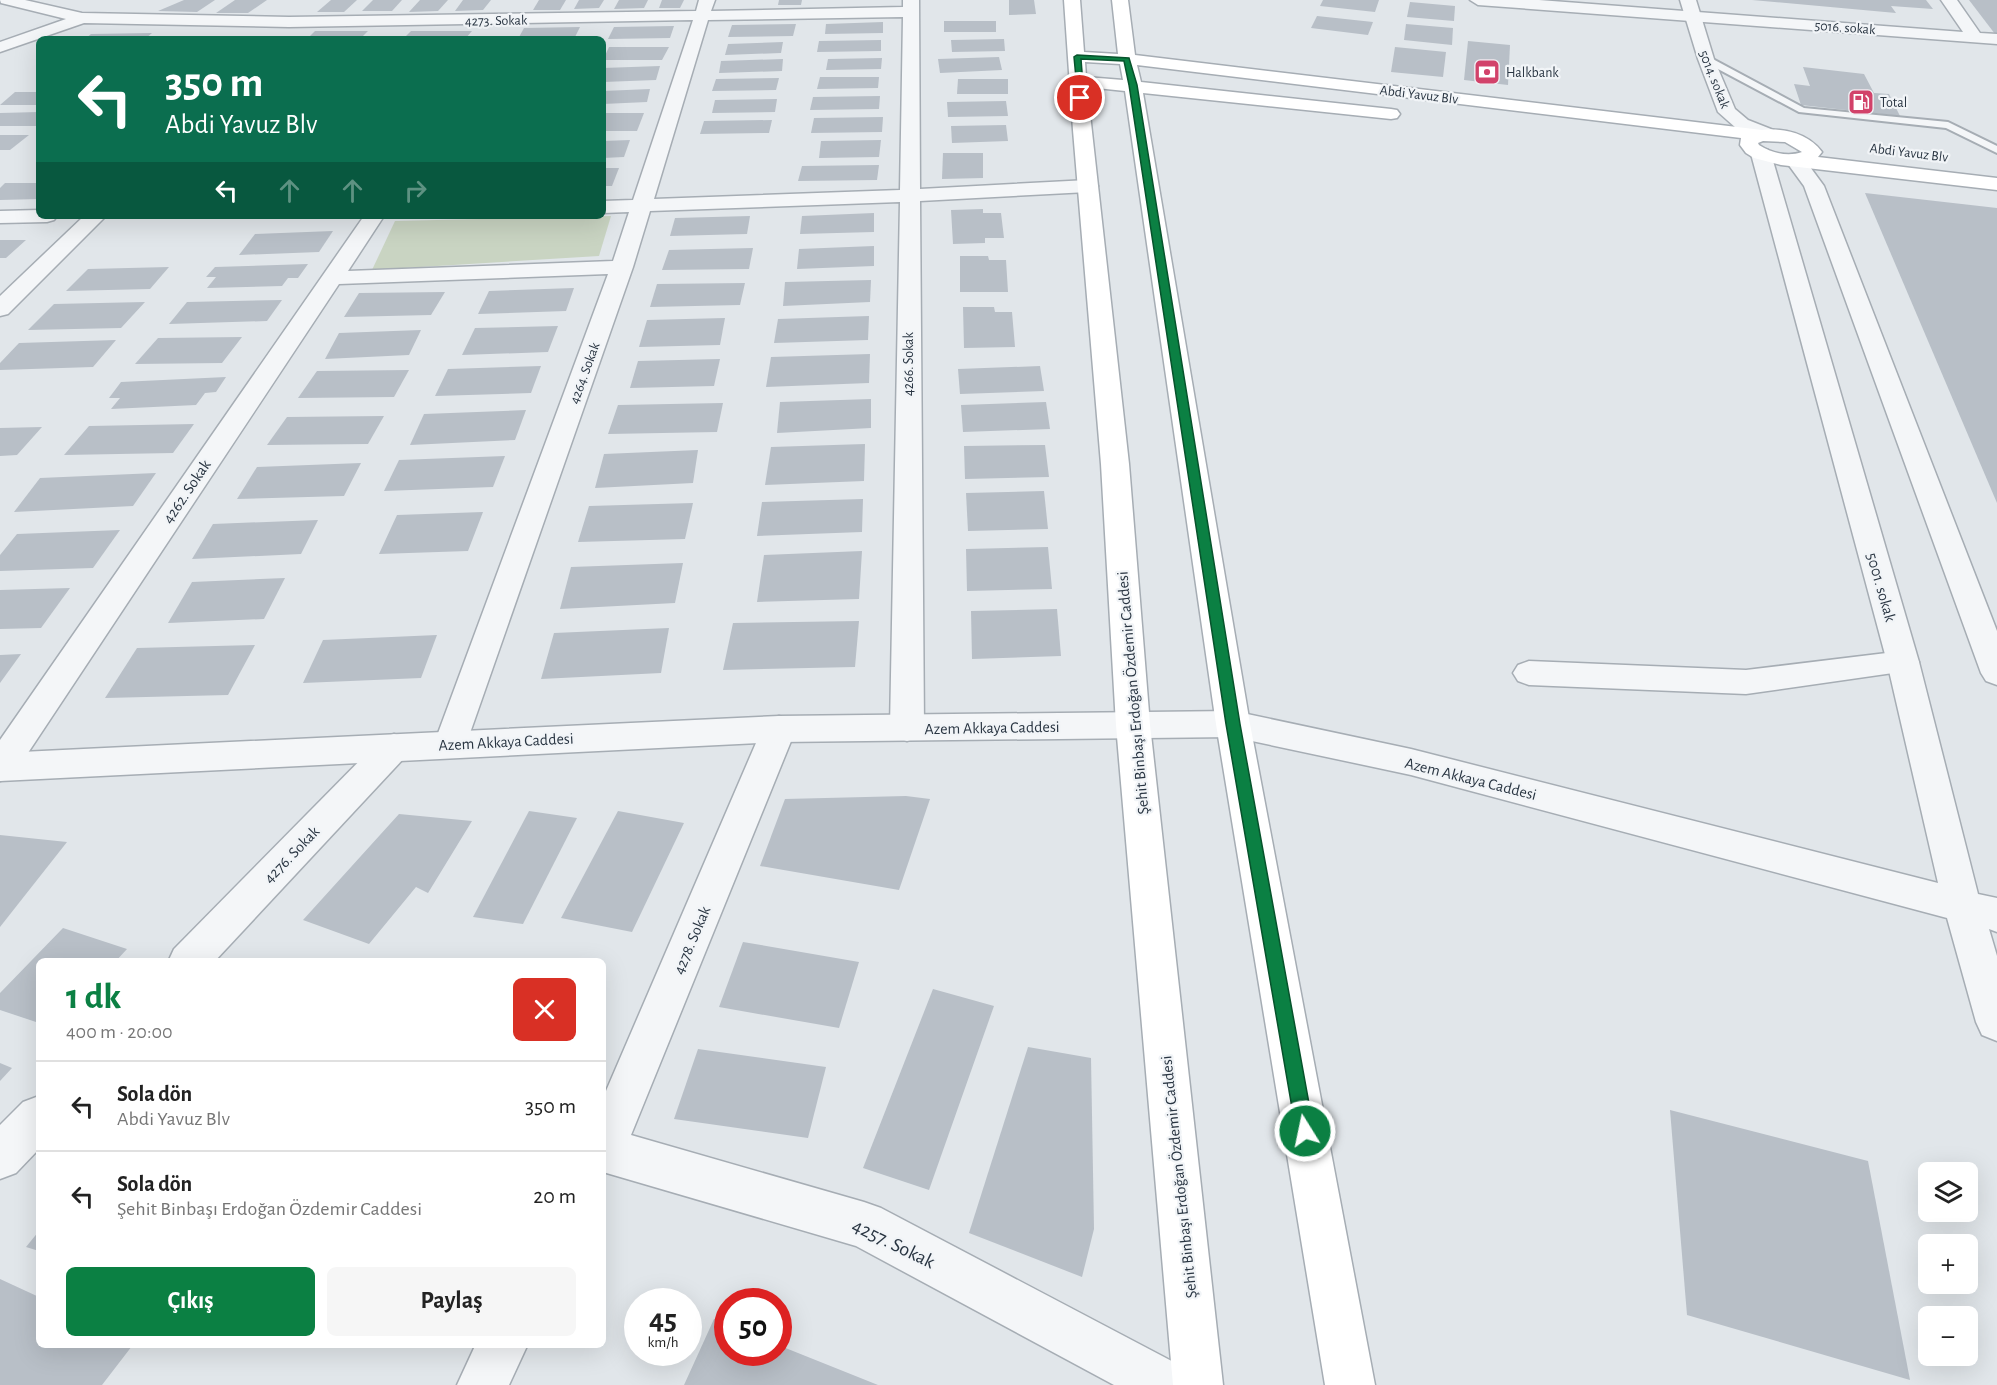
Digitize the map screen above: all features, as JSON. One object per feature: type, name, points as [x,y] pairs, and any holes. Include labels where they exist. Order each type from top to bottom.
[{"type":"main road","name":"Şehit Binbaşı Erdoğan Özdemir Caddesi","points":[[1072,0],[1115,464],[1133,725],[1198,1385]]},
{"type":"main road","points":[[1120,0],[1233,724],[1350,1385]]},
{"type":"main road","name":"Abdi Yavuz Blv","points":[[1078,69],[1130,72],[1768,145],[1997,184]]},
{"type":"main road","name":"Abdi Yavuz Blv","points":[[1078,69],[1130,72],[1407,115]]},
{"type":"main road","name":"Abdi Yavuz Blv","points":[[1768,145],[1832,142]]},
{"type":"main road","points":[[1973,159],[1997,162]]},
{"type":"street","points":[[6,0],[82,18]]},
{"type":"street","points":[[496,36],[522,0]]},
{"type":"street","name":"5016. sokak","points":[[1478,0],[1690,8],[1997,39]]},
{"type":"street","points":[[1949,0],[1975,37]]},
{"type":"street","points":[[37,36],[124,4]]},
{"type":"street","name":"4273. Sokak","points":[[82,18],[289,22],[507,20],[704,8],[910,6]]},
{"type":"street","name":"4266. Sokak","points":[[907,728],[910,6]]},
{"type":"street","name":"4264. Sokak","points":[[451,744],[622,267],[704,8]]},
{"type":"street","name":"5014. sokak","points":[[1690,8],[1706,59],[1727,112],[1768,145]]},
{"type":"street","points":[[275,36],[289,22]]},
{"type":"street","points":[[5,53],[36,36]]},
{"type":"street","points":[[1768,145],[1814,186],[1997,673]]},
{"type":"street","name":"5001. sokak","points":[[1768,145],[1903,662],[1979,910],[1997,1022]]},
{"type":"street","points":[[606,207],[909,196],[1088,186]]},
{"type":"street","points":[[0,218],[36,216]]},
{"type":"street","points":[[0,309],[93,219]]},
{"type":"street","name":"4262. Sokak","points":[[0,767],[372,219]]},
{"type":"street","points":[[330,278],[622,267]]},
{"type":"street","points":[[1529,673],[1746,682],[1903,662]]},
{"type":"street","name":"Azem Akkaya Caddesi","points":[[0,767],[779,729],[1233,724],[1411,762],[1979,910]]},
{"type":"street","name":"4278. Sokak","points":[[606,1143],[779,729]]},
{"type":"street","name":"4276. Sokak","points":[[192,958],[394,747]]},
{"type":"street","points":[[0,1157],[36,1120]]},
{"type":"street","name":"4257. Sokak","points":[[606,1151],[864,1225],[1165,1385]]},
{"type":"street","points":[[482,1385],[501,1348]]},
{"type":"lane","points":[[1706,59],[1802,110],[1947,125],[1997,150]]},
{"type":"green space","points":[[606,216],[611,216],[599,256],[372,270],[395,221],[606,219]]},
{"type":"building","points":[[184,0],[215,0],[197,12],[158,11]]},
{"type":"building","points":[[235,0],[267,0],[248,13],[216,13]]},
{"type":"building","points":[[331,0],[357,0],[344,12],[317,12]]},
{"type":"building","points":[[373,0],[402,0],[392,11],[362,11]]},
{"type":"building","points":[[420,0],[448,0],[438,11],[409,12]]},
{"type":"building","points":[[463,0],[491,0],[483,10],[455,11]]},
{"type":"building","points":[[539,0],[566,0],[560,10],[533,10]]},
{"type":"building","points":[[579,0],[604,0],[599,8],[574,9]]},
{"type":"building","points":[[619,0],[648,0],[644,8],[614,9]]},
{"type":"building","points":[[662,0],[684,0],[680,8],[659,8]]},
{"type":"building","points":[[779,0],[802,0],[801,5],[778,5]]},
{"type":"building","points":[[1009,0],[1034,0],[1036,14],[1009,15]]},
{"type":"building","points":[[1323,0],[1379,0],[1375,12],[1320,6]]},
{"type":"building","points":[[1752,0],[1926,0],[1933,9],[1891,6],[1896,13]]},
{"type":"building","points":[[1969,0],[1997,0],[1997,34],[1995,34]]},
{"type":"building","points":[[1410,2],[1455,6],[1454,21],[1407,17]]},
{"type":"building","points":[[1317,16],[1373,22],[1368,35],[1311,28]]},
{"type":"building","points":[[944,21],[996,21],[996,32],[944,32]]},
{"type":"building","points":[[883,22],[883,33],[825,34],[826,24]]},
{"type":"building","points":[[796,24],[793,36],[728,37],[732,25]]},
{"type":"building","points":[[1406,24],[1453,28],[1452,45],[1404,40]]},
{"type":"building","points":[[674,26],[670,38],[608,39],[614,27]]},
{"type":"building","points":[[580,27],[576,36],[520,36],[524,28]]},
{"type":"building","points":[[315,31],[368,31],[363,36],[310,36]]},
{"type":"building","points":[[411,31],[472,31],[468,36],[406,36]]},
{"type":"building","points":[[152,33],[148,36],[89,36],[91,34]]},
{"type":"building","points":[[1004,39],[1005,51],[952,52],[951,40]]},
{"type":"building","points":[[881,40],[881,51],[817,52],[819,41]]},
{"type":"building","points":[[1468,41],[1510,45],[1508,85],[1464,80]]},
{"type":"building","points":[[783,42],[781,53],[725,55],[728,44]]},
{"type":"building","points":[[609,47],[669,47],[662,60],[606,60]]},
{"type":"building","points":[[1395,47],[1446,52],[1443,77],[1391,72]]},
{"type":"building","points":[[999,57],[1002,70],[940,73],[938,59]]},
{"type":"building","points":[[882,58],[881,69],[826,70],[828,59]]},
{"type":"building","points":[[783,59],[782,71],[719,73],[721,61]]},
{"type":"building","points":[[660,66],[656,80],[606,82],[606,68]]},
{"type":"building","points":[[1803,67],[1864,74],[1874,93],[1889,94],[1900,116],[1801,105],[1794,84],[1810,86]]},
{"type":"building","points":[[820,77],[879,77],[878,88],[817,89]]},
{"type":"building","points":[[779,78],[776,90],[712,91],[716,79]]},
{"type":"building","points":[[958,79],[1008,79],[1008,94],[957,94]]},
{"type":"building","points":[[650,89],[647,102],[606,104],[606,91]]},
{"type":"building","points":[[15,92],[36,92],[36,105],[0,105]]},
{"type":"building","points":[[880,96],[879,109],[810,110],[813,97]]},
{"type":"building","points":[[777,99],[775,112],[712,113],[715,100]]},
{"type":"building","points":[[1006,101],[1008,116],[948,117],[947,102]]},
{"type":"building","points":[[36,112],[36,126],[0,126],[0,113]]},
{"type":"building","points":[[606,113],[644,113],[637,131],[606,131]]},
{"type":"building","points":[[883,117],[882,132],[811,133],[814,118]]},
{"type":"building","points":[[772,120],[769,133],[700,134],[704,121]]},
{"type":"building","points":[[1006,125],[1008,141],[952,143],[951,126]]},
{"type":"building","points":[[0,135],[29,135],[10,150],[0,150]]},
{"type":"building","points":[[630,140],[624,157],[606,158],[606,141]]},
{"type":"building","points":[[881,140],[879,157],[819,158],[821,141]]},
{"type":"building","points":[[943,153],[983,153],[983,178],[942,179]]},
{"type":"building","points":[[879,165],[877,180],[798,181],[802,166]]},
{"type":"building","points":[[606,168],[619,168],[612,186],[606,186]]},
{"type":"building","points":[[5,183],[36,183],[36,199],[0,200],[0,188]]},
{"type":"building","points":[[1865,193],[1997,208],[1997,503]]},
{"type":"building","points":[[983,209],[983,213],[1001,213],[1004,238],[985,238],[985,243],[953,244],[951,210]]},
{"type":"building","points":[[874,213],[874,232],[800,234],[802,216]]},
{"type":"building","points":[[750,216],[747,234],[670,236],[675,218]]},
{"type":"building","points":[[333,231],[319,252],[239,255],[255,234]]},
{"type":"building","points":[[0,240],[26,240],[6,258],[0,258]]},
{"type":"building","points":[[874,246],[874,266],[797,269],[799,249]]},
{"type":"building","points":[[753,248],[749,269],[662,270],[669,250]]},
{"type":"building","points":[[960,256],[988,256],[989,260],[1006,260],[1008,292],[960,292]]},
{"type":"building","points":[[308,264],[298,278],[288,278],[282,286],[207,288],[216,277],[206,277],[215,267]]},
{"type":"building","points":[[169,267],[150,289],[66,291],[88,269]]},
{"type":"building","points":[[871,280],[870,302],[783,306],[785,282]]},
{"type":"building","points":[[745,283],[740,305],[650,307],[657,284]]},
{"type":"building","points":[[574,288],[566,311],[478,314],[489,291]]},
{"type":"building","points":[[445,292],[431,315],[344,317],[359,293]]},
{"type":"building","points":[[282,300],[267,321],[169,324],[187,302]]},
{"type":"building","points":[[145,302],[121,328],[28,330],[54,304]]},
{"type":"building","points":[[963,307],[994,307],[995,312],[1012,312],[1015,347],[964,348]]},
{"type":"building","points":[[869,316],[868,340],[774,343],[778,319]]},
{"type":"building","points":[[725,318],[720,345],[639,347],[647,320]]},
{"type":"building","points":[[558,326],[548,352],[462,355],[475,328]]},
{"type":"building","points":[[421,330],[409,355],[325,359],[339,333]]},
{"type":"building","points":[[242,337],[222,363],[135,364],[158,338]]},
{"type":"building","points":[[116,340],[93,367],[0,370],[0,363],[19,343]]},
{"type":"building","points":[[870,354],[869,383],[766,387],[771,357]]},
{"type":"building","points":[[720,359],[714,386],[630,388],[638,361]]},
{"type":"building","points":[[541,366],[531,393],[435,396],[448,369]]},
{"type":"building","points":[[1040,366],[1044,391],[960,394],[958,369]]},
{"type":"building","points":[[409,370],[394,397],[298,398],[317,371]]},
{"type":"building","points":[[226,377],[216,392],[205,393],[196,405],[111,409],[120,398],[109,398],[121,382]]},
{"type":"building","points":[[871,399],[871,428],[777,433],[780,402]]},
{"type":"building","points":[[1046,402],[1050,429],[963,432],[961,405]]},
{"type":"building","points":[[723,403],[717,432],[608,434],[618,405]]},
{"type":"building","points":[[526,410],[515,440],[410,445],[424,414]]},
{"type":"building","points":[[384,416],[368,444],[267,445],[287,417]]},
{"type":"building","points":[[194,424],[173,453],[64,455],[89,426]]},
{"type":"building","points":[[42,427],[17,455],[0,456],[0,428]]},
{"type":"building","points":[[865,444],[864,481],[765,485],[771,447]]},
{"type":"building","points":[[1045,445],[1049,477],[965,479],[964,446]]},
{"type":"building","points":[[698,450],[693,483],[595,488],[604,454]]},
{"type":"building","points":[[505,456],[493,487],[384,491],[399,460]]},
{"type":"building","points":[[361,463],[344,496],[237,499],[257,467]]},
{"type":"building","points":[[156,473],[133,506],[14,512],[40,478]]},
{"type":"building","points":[[1044,491],[1048,529],[968,531],[966,493]]},
{"type":"building","points":[[863,499],[862,532],[757,536],[762,502]]},
{"type":"building","points":[[693,503],[685,539],[578,542],[589,506]]},
{"type":"building","points":[[483,512],[468,551],[379,554],[397,515]]},
{"type":"building","points":[[318,520],[301,554],[192,559],[213,524]]},
{"type":"building","points":[[120,530],[93,568],[0,571],[0,555],[17,534]]},
{"type":"building","points":[[1048,547],[1052,589],[967,591],[966,549]]},
{"type":"building","points":[[862,551],[859,599],[757,602],[764,555]]},
{"type":"building","points":[[683,563],[675,603],[560,609],[571,567]]},
{"type":"building","points":[[285,578],[264,619],[168,623],[192,582]]},
{"type":"building","points":[[70,588],[41,628],[0,629],[0,590]]},
{"type":"building","points":[[1057,609],[1061,656],[972,659],[971,611]]},
{"type":"building","points":[[859,621],[855,667],[723,670],[733,623]]},
{"type":"building","points":[[669,628],[661,673],[541,679],[554,633]]},
{"type":"building","points":[[437,635],[421,678],[303,683],[323,640]]},
{"type":"building","points":[[255,645],[228,695],[105,698],[137,648]]},
{"type":"building","points":[[21,654],[0,683],[0,655]]},
{"type":"building","points":[[906,796],[930,799],[899,890],[760,866],[785,799]]},
{"type":"building","points":[[529,811],[577,818],[523,924],[473,917]]},
{"type":"building","points":[[618,811],[684,823],[632,932],[561,918]]},
{"type":"building","points":[[399,814],[472,821],[428,893],[416,887],[369,944],[303,920]]},
{"type":"building","points":[[0,835],[67,842],[0,927]]},
{"type":"building","points":[[63,928],[127,949],[119,958],[36,958],[36,1022],[0,1010],[0,993]]},
{"type":"building","points":[[743,942],[859,962],[839,1028],[719,1007]]},
{"type":"building","points":[[933,989],[994,1006],[929,1190],[863,1168]]},
{"type":"building","points":[[1028,1047],[1091,1058],[1094,1229],[1082,1277],[969,1233]]},
{"type":"building","points":[[698,1049],[826,1067],[808,1138],[674,1119]]},
{"type":"building","points":[[0,1063],[12,1068],[0,1081]]},
{"type":"building","points":[[1670,1110],[1868,1161],[1910,1380],[1687,1315]]},
{"type":"building","points":[[36,1235],[36,1250],[26,1247]]},
{"type":"building","points":[[0,1279],[36,1296],[36,1348],[130,1348],[102,1385],[0,1385]]},
{"type":"building","points":[[714,1319],[714,1366],[792,1366],[792,1351],[878,1385],[684,1385],[693,1366],[702,1366],[702,1345]]},
{"type":"place","name":"Halkbank","points":[[1487,72]]},
{"type":"place","name":"Total","points":[[1861,102]]},
{"type":"route","points":[[1080,98],[1077,57],[1127,59],[1133,85],[1233,724],[1305,1131]]}]
